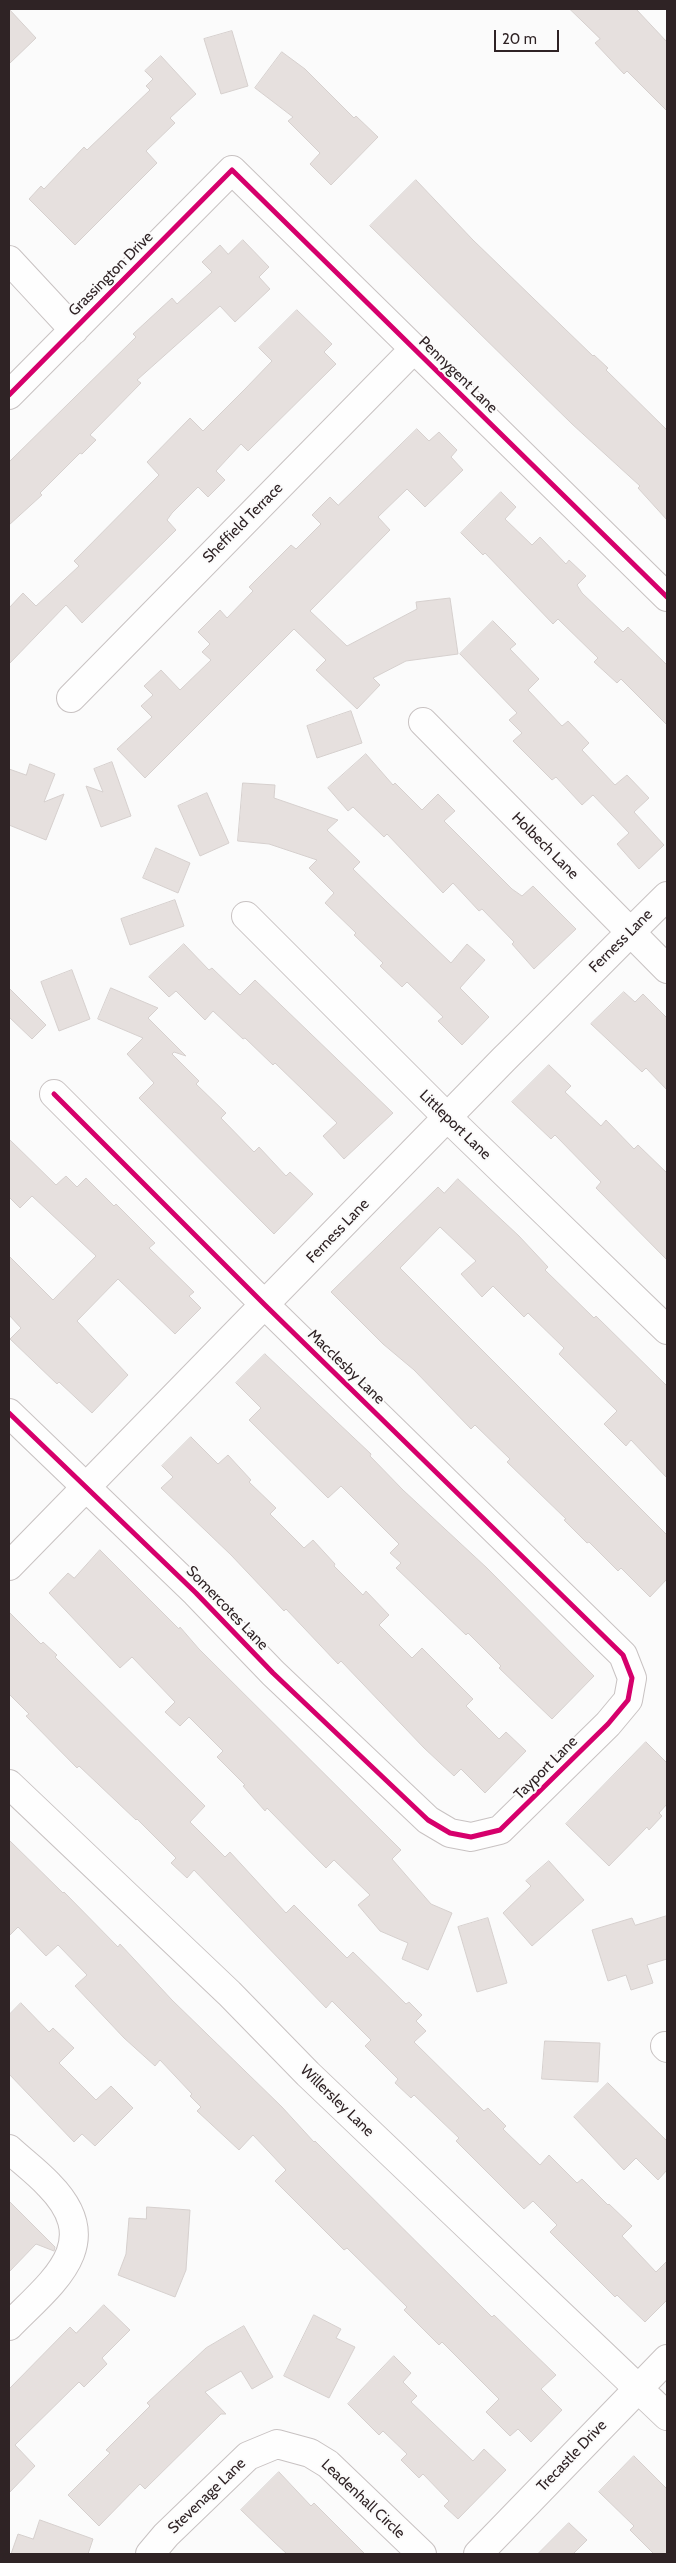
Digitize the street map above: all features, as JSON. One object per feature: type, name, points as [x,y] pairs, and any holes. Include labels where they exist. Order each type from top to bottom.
[{"type":"street","name":"Grassington Drive","points":[[9,395],[232,170]]},
{"type":"street","name":"Pennygent Lane","points":[[232,170],[667,597]]},
{"type":"street","points":[[9,260],[74,330]]},
{"type":"street","name":"Sheffield Terrace","points":[[71,698],[414,349]]},
{"type":"street","name":"Holbech Lane","points":[[423,722],[667,969]]},
{"type":"street","name":"Ferness Lane","points":[[9,1566],[667,896]]},
{"type":"street","name":"Littleport Lane","points":[[246,916],[448,1118],[667,1330]]},
{"type":"street","name":"Macclesby Lane","points":[[54,1094],[265,1306],[623,1655]]},
{"type":"street","name":"Somercotes Lane","points":[[9,1413],[196,1593],[273,1673],[428,1820]]},
{"type":"street","name":"Tayport Lane","points":[[428,1820],[450,1834],[471,1837],[500,1830],[608,1724],[628,1700],[632,1678],[623,1655]]},
{"type":"street","name":"Willersley Lane","points":[[9,1784],[229,1993],[308,2074],[667,2416]]},
{"type":"street","points":[[9,2149],[50,2186],[70,2214],[76,2238],[69,2259],[52,2282],[9,2326]]},
{"type":"street","name":"Trecastle Drive","points":[[478,2554],[667,2359]]},
{"type":"street","name":"Stevenage Lane","points":[[150,2554],[166,2535],[248,2456],[277,2444],[300,2450]]},
{"type":"street","name":"Leadenhall Circle","points":[[300,2450],[310,2453],[333,2468],[422,2554]]},
{"type":"building","points":[[9,9],[36,38],[9,64]]},
{"type":"building","points":[[570,9],[636,9],[667,42],[667,111],[627,71],[624,74],[595,43],[600,39]]},
{"type":"building","points":[[232,31],[248,86],[221,94],[204,39]]},
{"type":"building","points":[[282,52],[305,69],[354,118],[356,116],[378,137],[331,185],[310,164],[320,153],[288,121],[293,117],[255,88]]},
{"type":"building","points":[[161,56],[196,94],[170,118],[175,123],[146,151],[157,163],[75,245],[29,199],[41,186],[44,189],[84,147],[87,150],[150,90],[146,86],[153,79],[145,71]]},
{"type":"building","points":[[416,180],[473,240],[593,356],[608,368],[606,370],[667,430],[667,520],[638,488],[640,486],[572,424],[370,226]]},
{"type":"building","points":[[243,240],[269,267],[259,277],[270,289],[235,322],[220,306],[137,380],[141,383],[90,435],[96,440],[82,454],[80,453],[40,493],[42,495],[9,525],[9,462],[136,337],[133,334],[172,298],[177,304],[212,272],[202,262],[220,245],[228,254]]},
{"type":"building","points":[[297,310],[332,344],[324,352],[336,364],[248,451],[241,444],[216,471],[225,480],[208,497],[198,487],[172,513],[167,520],[176,530],[82,623],[66,605],[9,664],[9,608],[23,593],[36,606],[79,566],[74,561],[159,475],[147,462],[190,418],[203,431],[245,389],[272,361],[259,348]]},
{"type":"building","points":[[417,429],[429,441],[439,432],[457,450],[451,457],[463,470],[425,507],[407,489],[378,517],[390,530],[310,611],[347,646],[417,609],[416,602],[450,598],[458,654],[406,661],[373,678],[380,685],[357,709],[316,670],[326,660],[294,629],[145,778],[117,749],[152,717],[141,706],[153,695],[144,686],[161,670],[180,690],[211,660],[202,652],[210,644],[198,632],[220,610],[227,618],[253,591],[249,587],[291,545],[296,549],[321,524],[312,515],[330,497],[338,505]]},
{"type":"building","points":[[501,492],[516,507],[505,519],[532,545],[540,537],[566,564],[569,560],[586,576],[577,585],[582,593],[623,632],[628,627],[667,665],[667,725],[621,679],[617,683],[594,662],[598,658],[558,619],[553,624],[485,553],[483,555],[461,533]]},
{"type":"building","points":[[493,621],[516,644],[510,649],[539,679],[528,690],[562,726],[568,721],[589,743],[582,750],[615,785],[627,775],[649,798],[634,812],[664,845],[639,869],[617,844],[629,833],[593,795],[582,805],[556,777],[552,780],[513,741],[522,733],[509,720],[517,713],[460,654]]},
{"type":"building","points":[[351,711],[362,743],[317,758],[307,726]]},
{"type":"building","points":[[366,754],[393,785],[395,783],[422,810],[438,794],[455,811],[444,821],[512,889],[522,896],[533,886],[576,929],[534,969],[512,944],[514,942],[482,909],[479,911],[453,883],[443,893],[387,834],[384,837],[353,807],[348,811],[328,788]]},
{"type":"building","points":[[112,762],[131,816],[101,827],[86,786],[103,792],[94,769]]},
{"type":"building","points":[[30,764],[55,774],[44,802],[64,794],[46,840],[9,825],[9,769],[26,775]]},
{"type":"building","points":[[243,783],[275,785],[274,798],[338,820],[327,830],[360,862],[353,869],[451,963],[467,944],[485,960],[460,988],[489,1017],[462,1045],[438,1021],[443,1017],[407,982],[402,987],[380,966],[383,963],[325,903],[334,893],[309,868],[317,860],[269,844],[238,841]]},
{"type":"building","points":[[207,793],[229,843],[200,856],[178,806]]},
{"type":"building","points":[[156,848],[190,863],[178,893],[143,878]]},
{"type":"building","points":[[175,900],[184,926],[130,945],[121,919]]},
{"type":"building","points":[[184,944],[209,970],[212,968],[240,995],[255,980],[393,1113],[344,1159],[323,1136],[337,1123],[275,1063],[273,1065],[213,1011],[205,1020],[176,991],[169,997],[149,977]]},
{"type":"building","points":[[72,970],[90,1019],[59,1031],[41,982]]},
{"type":"building","points":[[9,988],[46,1025],[32,1039],[9,1017]]},
{"type":"building","points":[[111,988],[158,1008],[148,1018],[186,1056],[174,1052],[172,1054],[199,1081],[196,1084],[226,1113],[221,1118],[254,1152],[259,1147],[286,1176],[290,1172],[313,1194],[274,1234],[139,1098],[154,1083],[127,1054],[143,1038],[98,1019]]},
{"type":"building","points":[[624,992],[635,1002],[643,994],[667,1018],[667,1090],[646,1068],[642,1072],[591,1024]]},
{"type":"building","points":[[549,1065],[571,1086],[565,1092],[601,1126],[606,1120],[634,1149],[638,1145],[667,1173],[667,1260],[596,1188],[601,1182],[555,1135],[551,1139],[512,1102]]},
{"type":"building","points":[[9,1139],[56,1185],[66,1176],[77,1187],[86,1178],[114,1206],[116,1204],[155,1243],[149,1248],[194,1292],[189,1296],[201,1308],[175,1334],[118,1279],[77,1321],[128,1375],[92,1413],[59,1382],[57,1384],[10,1339],[21,1328],[9,1315],[9,1256],[53,1300],[96,1256],[32,1196],[20,1208],[9,1197]]},
{"type":"building","points":[[458,1179],[519,1236],[548,1267],[545,1270],[594,1318],[596,1316],[667,1386],[667,1478],[631,1440],[626,1446],[604,1424],[617,1411],[559,1354],[564,1348],[528,1313],[524,1317],[493,1286],[482,1297],[461,1274],[476,1261],[440,1227],[400,1268],[667,1535],[667,1579],[650,1597],[621,1568],[618,1571],[589,1542],[587,1543],[564,1520],[566,1519],[507,1462],[510,1459],[475,1425],[471,1429],[414,1370],[383,1344],[331,1292],[438,1187],[444,1193]]},
{"type":"building","points":[[265,1354],[371,1454],[370,1456],[403,1490],[487,1568],[594,1676],[552,1719],[499,1668],[501,1666],[468,1633],[466,1635],[396,1568],[401,1563],[390,1553],[399,1544],[341,1486],[328,1498],[249,1420],[261,1408],[236,1383]]},
{"type":"building","points":[[191,1437],[218,1464],[228,1455],[251,1480],[249,1482],[276,1508],[270,1514],[304,1548],[313,1540],[335,1564],[334,1566],[363,1595],[366,1591],[389,1615],[379,1625],[412,1658],[422,1648],[473,1699],[466,1706],[499,1739],[506,1732],[526,1751],[485,1793],[461,1769],[454,1776],[424,1748],[341,1661],[338,1664],[286,1609],[284,1611],[231,1555],[161,1488],[173,1477],[162,1466]]},
{"type":"building","points":[[100,1550],[179,1629],[180,1627],[199,1649],[401,1850],[392,1859],[431,1904],[452,1913],[428,1970],[402,1959],[408,1943],[380,1931],[358,1905],[370,1895],[334,1860],[326,1868],[267,1808],[265,1811],[243,1786],[245,1785],[217,1757],[223,1751],[189,1717],[180,1726],[165,1712],[175,1702],[132,1657],[120,1668],[49,1593],[68,1573],[74,1578]]},
{"type":"building","points":[[9,1612],[41,1644],[43,1642],[57,1655],[55,1657],[205,1806],[190,1822],[225,1857],[230,1852],[286,1913],[294,1905],[347,1958],[353,1952],[406,2004],[409,2002],[422,2015],[416,2021],[426,2031],[414,2042],[484,2111],[488,2108],[506,2126],[503,2129],[540,2165],[549,2155],[577,2183],[582,2179],[609,2204],[632,2226],[622,2236],[656,2272],[667,2261],[667,2300],[645,2322],[617,2295],[615,2297],[550,2232],[557,2225],[533,2201],[524,2209],[456,2141],[459,2138],[414,2095],[411,2098],[395,2083],[398,2079],[365,2046],[371,2040],[332,2001],[326,2008],[194,1870],[187,1878],[171,1863],[176,1858],[79,1766],[77,1768],[26,1716],[29,1714],[9,1694]]},
{"type":"building","points":[[646,1742],[667,1763],[667,1804],[659,1813],[662,1816],[649,1830],[647,1827],[609,1866],[566,1824]]},
{"type":"building","points":[[9,1840],[118,1947],[120,1944],[172,2000],[492,2317],[494,2315],[556,2375],[541,2389],[562,2410],[531,2442],[518,2429],[510,2436],[486,2412],[499,2399],[442,2342],[439,2345],[404,2310],[407,2307],[347,2248],[344,2250],[275,2181],[286,2170],[253,2135],[239,2150],[197,2111],[201,2107],[190,2096],[192,2094],[160,2060],[155,2066],[124,2038],[75,1986],[87,1975],[58,1945],[46,1956],[18,1927],[9,1936]]},
{"type":"building","points":[[549,1861],[584,1900],[532,1946],[503,1913],[531,1886],[526,1881]]},
{"type":"building","points":[[667,1916],[667,1959],[647,1965],[653,1983],[631,1990],[626,1975],[608,1981],[592,1930],[632,1918],[635,1925]]},
{"type":"building","points":[[488,1918],[507,1983],[477,1992],[458,1927]]},
{"type":"building","points":[[21,2003],[49,2032],[53,2028],[74,2048],[59,2063],[96,2100],[111,2086],[133,2108],[95,2146],[82,2134],[74,2142],[9,2074],[9,2015]]},
{"type":"building","points":[[545,2041],[600,2043],[598,2082],[542,2079]]},
{"type":"building","points":[[608,2083],[667,2141],[667,2170],[658,2180],[636,2158],[624,2170],[574,2117]]},
{"type":"building","points":[[9,2201],[55,2247],[54,2251],[36,2244],[9,2272]]},
{"type":"building","points":[[147,2207],[190,2210],[186,2270],[175,2297],[118,2275],[126,2254],[129,2218],[146,2219]]},
{"type":"building","points":[[104,2305],[130,2330],[102,2358],[107,2364],[84,2387],[79,2382],[15,2445],[35,2466],[9,2493],[9,2389],[70,2327],[76,2333]]},
{"type":"building","points":[[314,2315],[341,2329],[336,2338],[355,2347],[329,2398],[284,2376]]},
{"type":"building","points":[[244,2326],[273,2377],[252,2389],[241,2371],[205,2392],[226,2414],[221,2414],[145,2489],[140,2484],[99,2526],[68,2495],[110,2453],[106,2450],[150,2406],[147,2403],[206,2348]]},
{"type":"building","points":[[394,2356],[411,2373],[403,2382],[417,2396],[411,2402],[473,2461],[484,2449],[506,2470],[458,2519],[444,2506],[449,2501],[423,2474],[419,2478],[401,2460],[407,2454],[383,2431],[379,2435],[348,2404]]},
{"type":"building","points":[[634,2456],[667,2489],[667,2554],[654,2554],[630,2530],[634,2526],[599,2492]]},
{"type":"building","points":[[279,2472],[311,2506],[314,2503],[365,2554],[287,2554],[274,2542],[241,2510]]},
{"type":"building","points":[[40,2520],[93,2539],[88,2554],[11,2554],[18,2534],[33,2539]]},
{"type":"building","points":[[569,2523],[587,2540],[573,2554],[538,2554]]},
{"type":"cycle path","points":[[9,395],[232,170],[667,597]]},
{"type":"cycle path","points":[[9,1413],[196,1593],[273,1673],[428,1820],[450,1833],[471,1837],[500,1830],[608,1724],[628,1700],[632,1678],[623,1655],[265,1305],[54,1094]]}]
